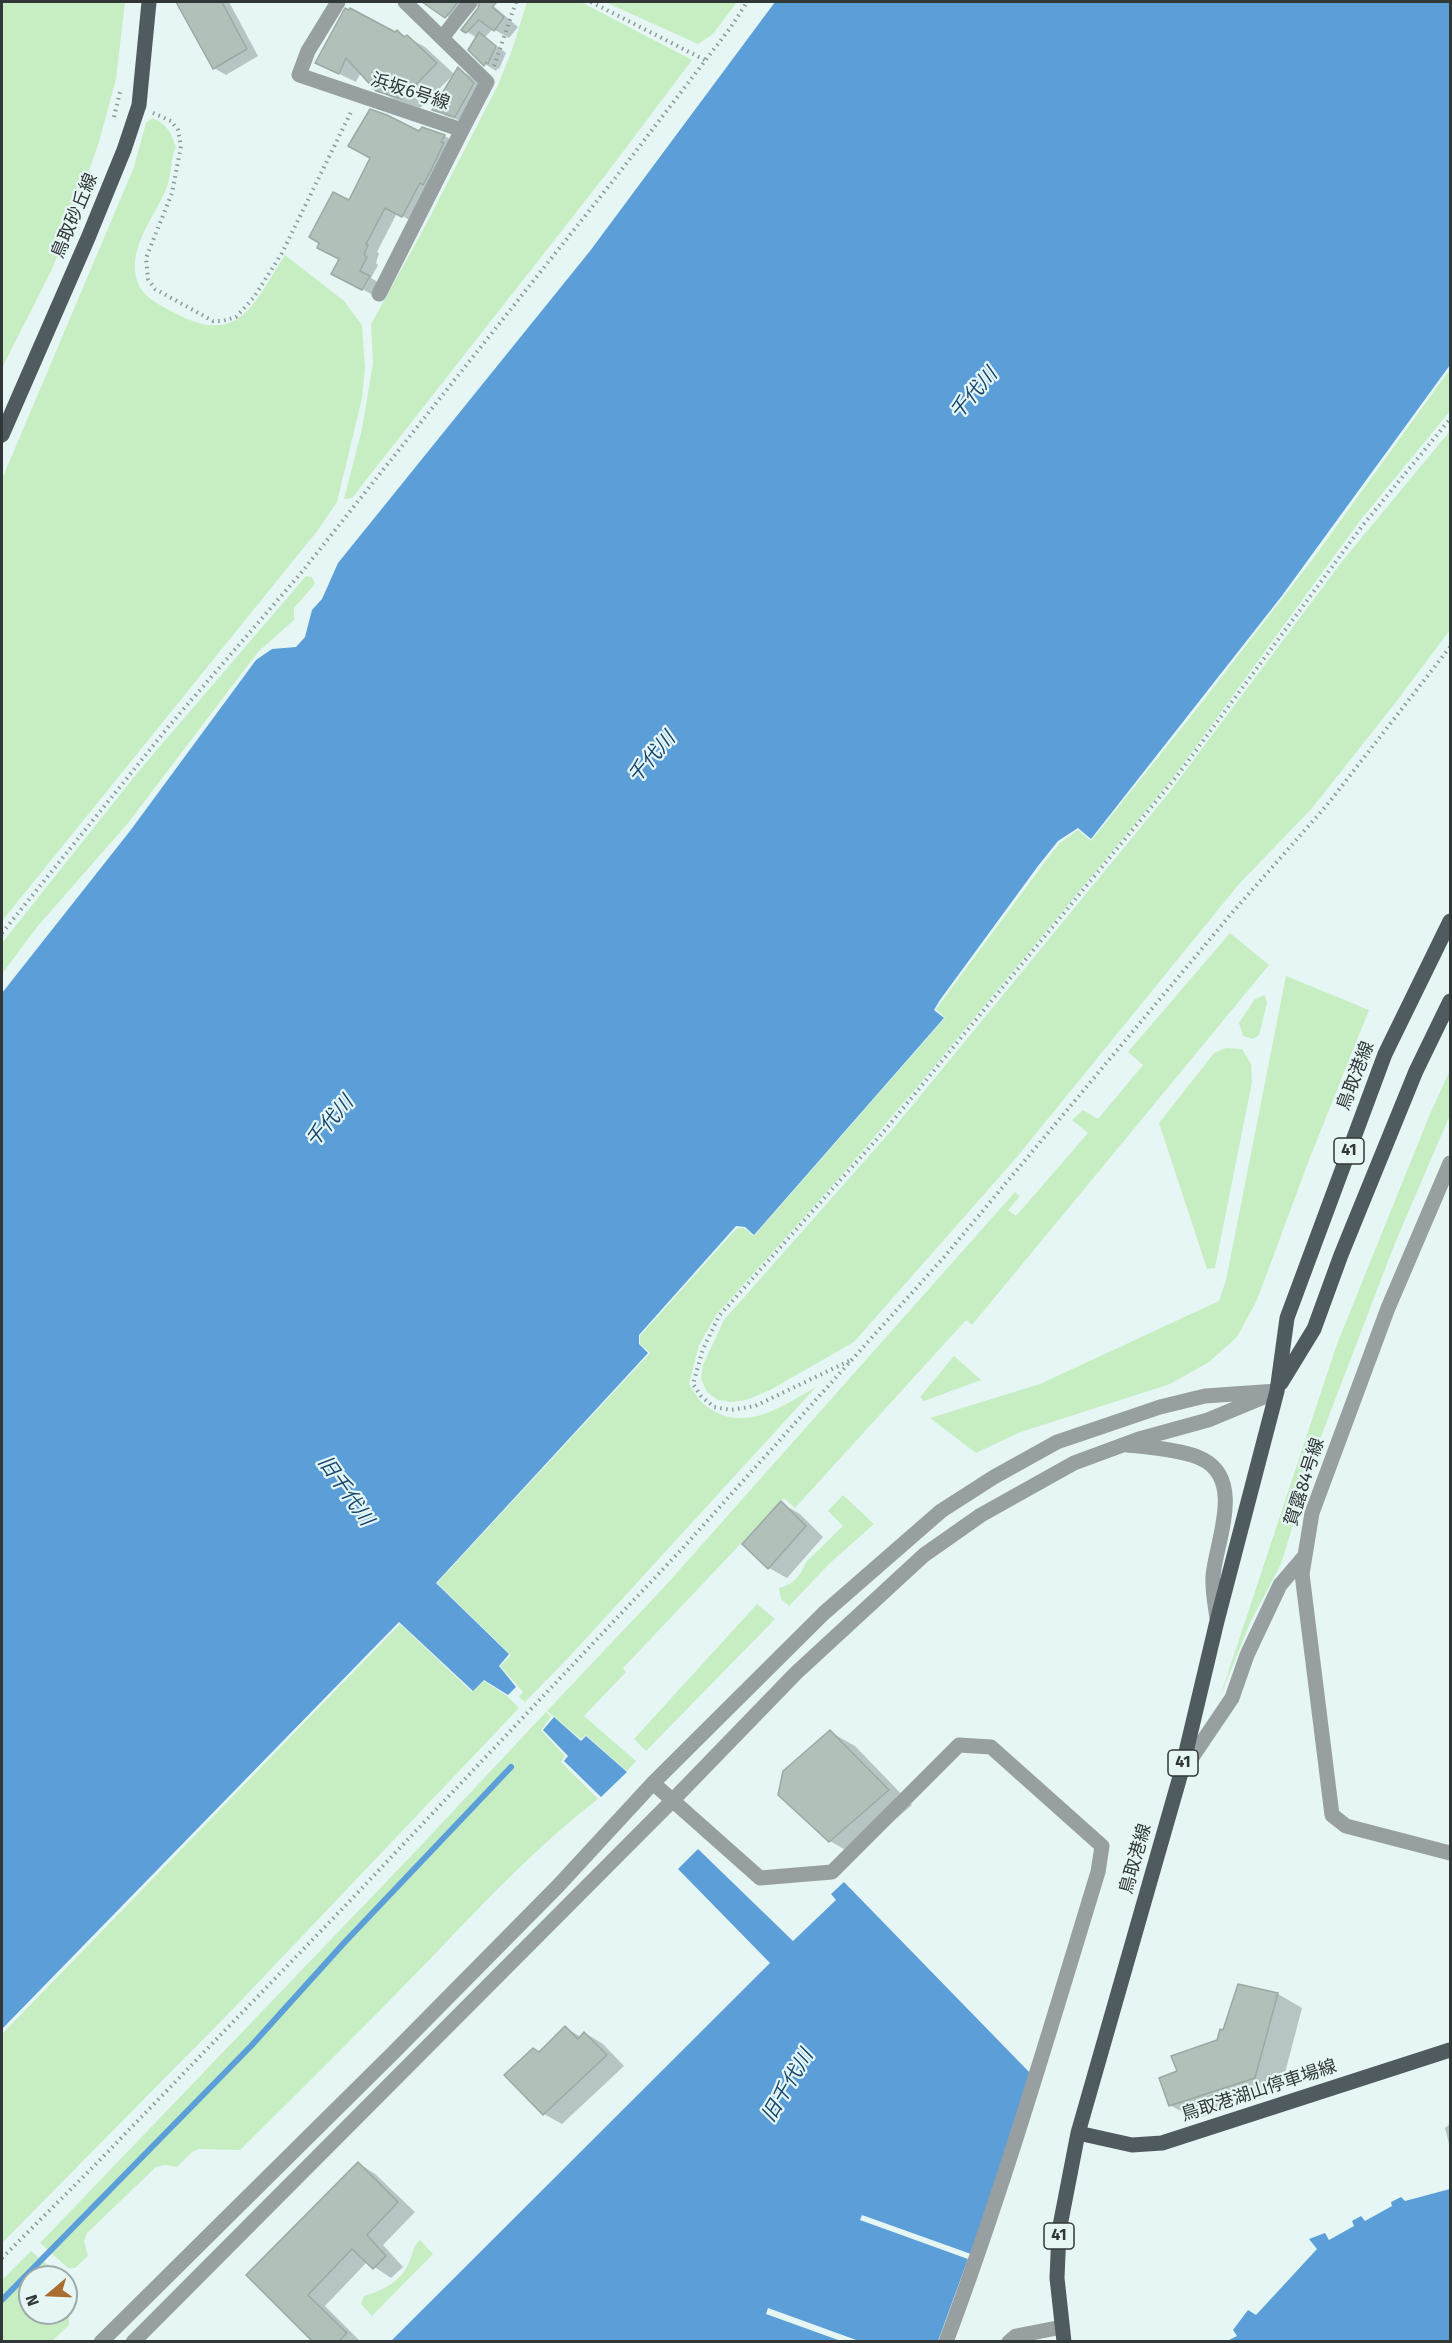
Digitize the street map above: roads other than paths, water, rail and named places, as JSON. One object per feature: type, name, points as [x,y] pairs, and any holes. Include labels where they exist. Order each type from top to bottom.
[{"type":"main road","name":"鳥取砂丘線","points":[[2,435],[124,150],[139,105],[149,2]]},
{"type":"main road","name":"鳥取港線","points":[[1063,2334],[1057,2278],[1059,2231],[1078,2133],[1181,1773],[1217,1621],[1277,1391],[1287,1318],[1385,1054],[1450,921]]},
{"type":"main road","name":"鳥取港線","points":[[1277,1391],[1314,1329],[1341,1255],[1412,1082],[1450,1001]]},
{"type":"main road","name":"鳥取港湖山停車場線","points":[[1078,2133],[1132,2145],[1162,2143],[1450,2050]]},
{"type":"street","name":"浜坂6号線","points":[[338,2],[308,51],[299,75],[462,130],[487,82],[442,38]]},
{"type":"street","points":[[405,2],[442,38],[470,2]]},
{"type":"street","points":[[378,294],[462,130]]},
{"type":"street","name":"賀露84号線","points":[[1450,1163],[1388,1308],[1316,1502],[1302,1574],[1332,1815],[1346,1826],[1450,1853]]},
{"type":"street","points":[[133,2342],[672,1801],[796,1673],[924,1555],[981,1515],[1074,1463],[1123,1445],[1208,1420],[1277,1391]]},
{"type":"street","points":[[101,2342],[410,2037],[558,1886],[653,1783],[824,1613],[895,1548],[941,1511],[993,1477],[1056,1442],[1160,1407],[1205,1396],[1277,1391]]},
{"type":"street","points":[[1123,1445],[1165,1449],[1204,1460],[1222,1476],[1226,1506],[1213,1577],[1217,1621]]},
{"type":"street","points":[[1181,1773],[1232,1698],[1247,1655],[1280,1585],[1304,1557]]},
{"type":"street","points":[[653,1783],[760,1878],[832,1872],[959,1745],[991,1747],[1102,1846],[1098,1872],[1039,2064],[975,2263],[946,2342]]},
{"type":"street","points":[[1010,2342],[1016,2336],[1063,2334]]},
{"type":"water","points":[[775,2],[1450,2],[1450,365],[1281,597],[1091,839],[1078,828],[1058,841],[1038,866],[940,1000],[934,1010],[944,1018],[754,1235],[745,1227],[736,1226],[639,1335],[639,1344],[648,1353],[436,1583],[509,1654],[499,1666],[516,1687],[508,1695],[484,1680],[473,1691],[399,1622],[2,2029],[2,993],[130,831],[256,660],[272,649],[296,647],[305,637],[312,610],[322,599],[338,563],[590,251]]},
{"type":"water","points":[[554,1717],[581,1741],[586,1736],[627,1772],[601,1797],[564,1761],[568,1756],[543,1730]]},
{"type":"water","name":"旧千代川","points":[[698,1849],[793,1941],[836,1900],[831,1894],[844,1882],[1031,2074],[971,2254],[862,2215],[860,2220],[968,2259],[938,2341],[859,2341],[768,2308],[766,2314],[841,2341],[390,2342],[770,1963],[678,1869]]},
{"type":"water","points":[[1450,2189],[1450,2341],[1227,2341],[1237,2336],[1233,2330],[1248,2310],[1256,2315],[1317,2249],[1309,2239],[1325,2233],[1329,2240],[1354,2226],[1352,2221],[1361,2216],[1365,2221],[1392,2206],[1391,2202],[1401,2197],[1405,2201]]},
{"type":"waterway","points":[[2,2300],[251,2046],[343,1944],[511,1767]]},
{"type":"water label","name":"千代川","points":[[974,394]]},
{"type":"water label","name":"千代川","points":[[652,758]]},
{"type":"water label","name":"千代川","points":[[330,1122]]}]
